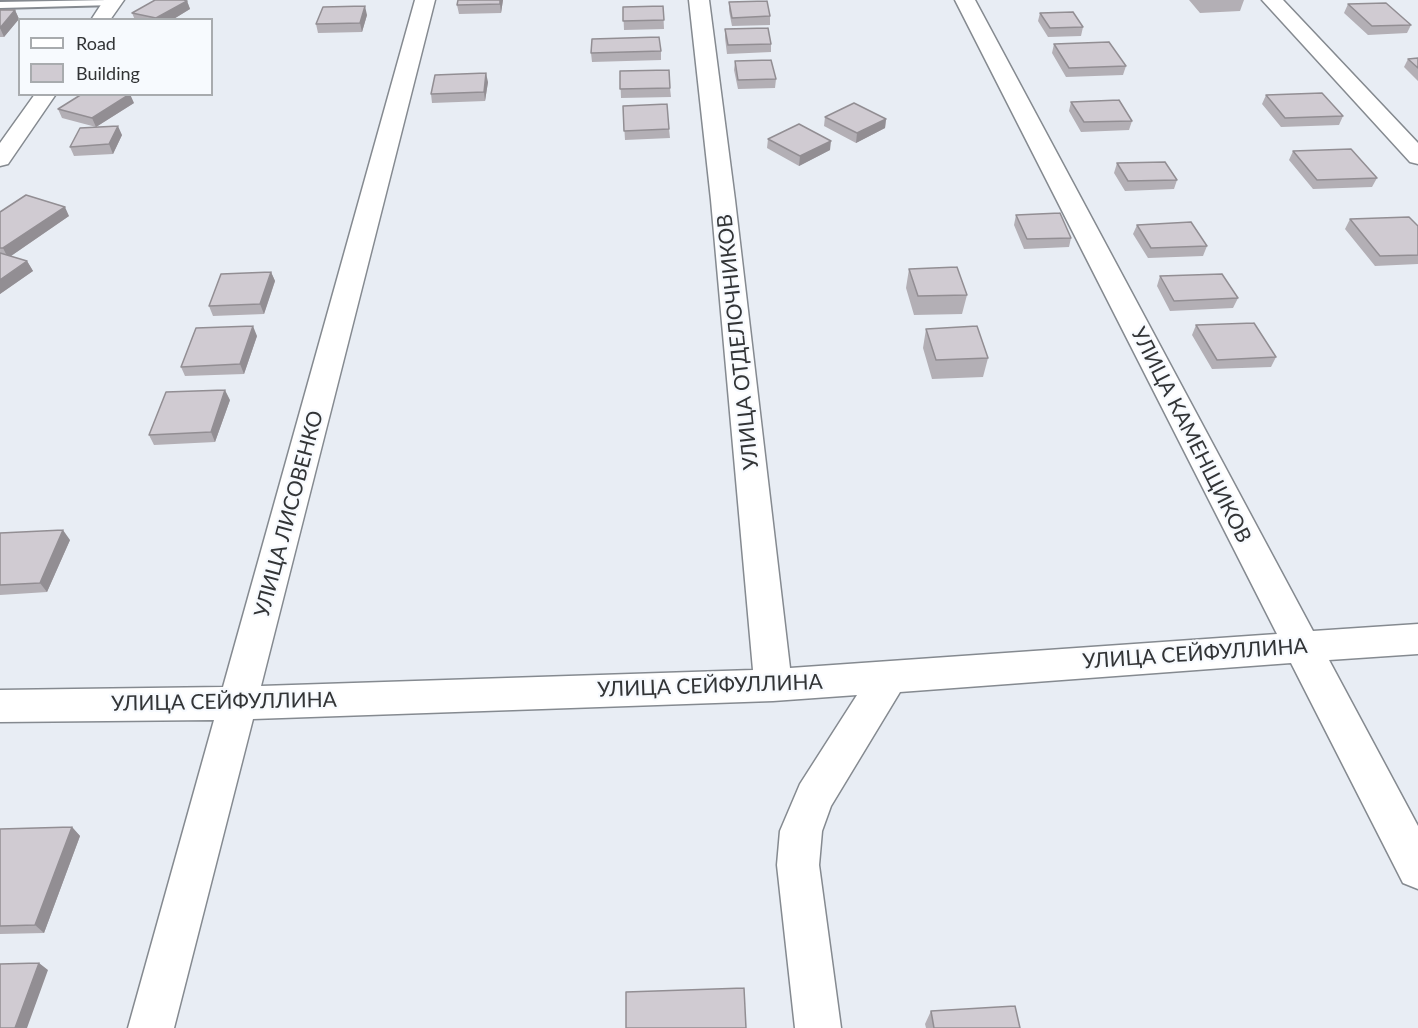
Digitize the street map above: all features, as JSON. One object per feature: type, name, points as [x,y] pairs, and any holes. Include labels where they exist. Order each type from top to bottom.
[{"type":"street","name":"УЛИЦА ЛИСОВЕНКО","points":[[151,1028],[240,703],[425,0]]},
{"type":"street","name":"УЛИЦА ОТДЕЛОЧНИКОВ","points":[[699,0],[723,200],[773,685]]},
{"type":"street","name":"УЛИЦА КАМЕНЩИКОВ","points":[[965,0],[1418,869]]},
{"type":"street","points":[[1272,0],[1418,157]]},
{"type":"street","points":[[101,18],[112,1]]},
{"type":"street","points":[[0,159],[45,96]]},
{"type":"street","name":"УЛИЦА СЕЙФУЛЛИНА","points":[[0,706],[240,703],[773,685],[1418,639]]},
{"type":"street","points":[[818,1028],[798,865],[801,831],[814,797],[889,676]]},
{"type":"lane","points":[[0,5],[112,1]]},
{"type":"building","points":[[155,0],[187,1],[156,18],[132,13]]},
{"type":"building","points":[[458,0],[500,0],[500,4],[457,5]]},
{"type":"building","points":[[767,1],[770,16],[732,18],[729,2]]},
{"type":"building","points":[[1386,3],[1411,25],[1372,26],[1348,4]]},
{"type":"building","points":[[365,6],[360,23],[316,24],[323,7]]},
{"type":"building","points":[[663,6],[664,20],[623,21],[623,7]]},
{"type":"building","points":[[0,10],[15,10],[0,28]]},
{"type":"building","points":[[1073,12],[1083,27],[1050,28],[1040,13]]},
{"type":"building","points":[[768,28],[771,44],[728,45],[725,29]]},
{"type":"building","points":[[659,37],[661,51],[591,53],[592,39]]},
{"type":"building","points":[[1109,42],[1126,66],[1069,68],[1054,44]]},
{"type":"building","points":[[1418,58],[1418,68],[1408,59]]},
{"type":"building","points":[[771,60],[776,79],[738,80],[735,61]]},
{"type":"building","points":[[669,70],[670,88],[620,89],[620,71]]},
{"type":"building","points":[[486,73],[484,92],[431,94],[435,75]]},
{"type":"building","points":[[1322,93],[1343,116],[1285,118],[1266,95]]},
{"type":"building","points":[[79,96],[127,96],[92,118],[58,109]]},
{"type":"building","points":[[1119,100],[1132,121],[1084,122],[1071,102]]},
{"type":"building","points":[[854,103],[886,119],[857,133],[825,117]]},
{"type":"building","points":[[667,104],[669,129],[624,131],[623,106]]},
{"type":"building","points":[[799,124],[831,141],[800,156],[768,139]]},
{"type":"building","points":[[118,126],[109,144],[70,147],[80,128]]},
{"type":"building","points":[[1351,149],[1377,178],[1317,180],[1293,151]]},
{"type":"building","points":[[1165,162],[1177,180],[1128,181],[1117,163]]},
{"type":"building","points":[[26,195],[65,207],[0,248],[0,212]]},
{"type":"building","points":[[1060,213],[1071,238],[1027,239],[1016,215]]},
{"type":"building","points":[[1409,217],[1418,226],[1418,255],[1380,256],[1350,219]]},
{"type":"building","points":[[1191,222],[1207,246],[1151,248],[1137,225]]},
{"type":"building","points":[[0,253],[27,261],[0,280]]},
{"type":"building","points":[[957,267],[967,295],[918,296],[909,269]]},
{"type":"building","points":[[271,272],[260,304],[209,306],[221,274]]},
{"type":"building","points":[[1222,274],[1238,298],[1174,301],[1160,276]]},
{"type":"building","points":[[1254,323],[1276,357],[1217,360],[1196,325]]},
{"type":"building","points":[[253,326],[240,364],[181,367],[196,328]]},
{"type":"building","points":[[977,326],[988,358],[936,360],[926,329]]},
{"type":"building","points":[[225,390],[211,432],[149,435],[166,392]]},
{"type":"building","points":[[63,530],[40,583],[0,585],[0,533]]},
{"type":"building","points":[[72,827],[35,925],[0,926],[0,829]]},
{"type":"building","points":[[39,963],[15,1028],[0,1028],[0,964]]},
{"type":"building","points":[[744,988],[746,1028],[626,1028],[626,992]]},
{"type":"building","points":[[1015,1006],[1020,1028],[934,1028],[931,1011]]}]
